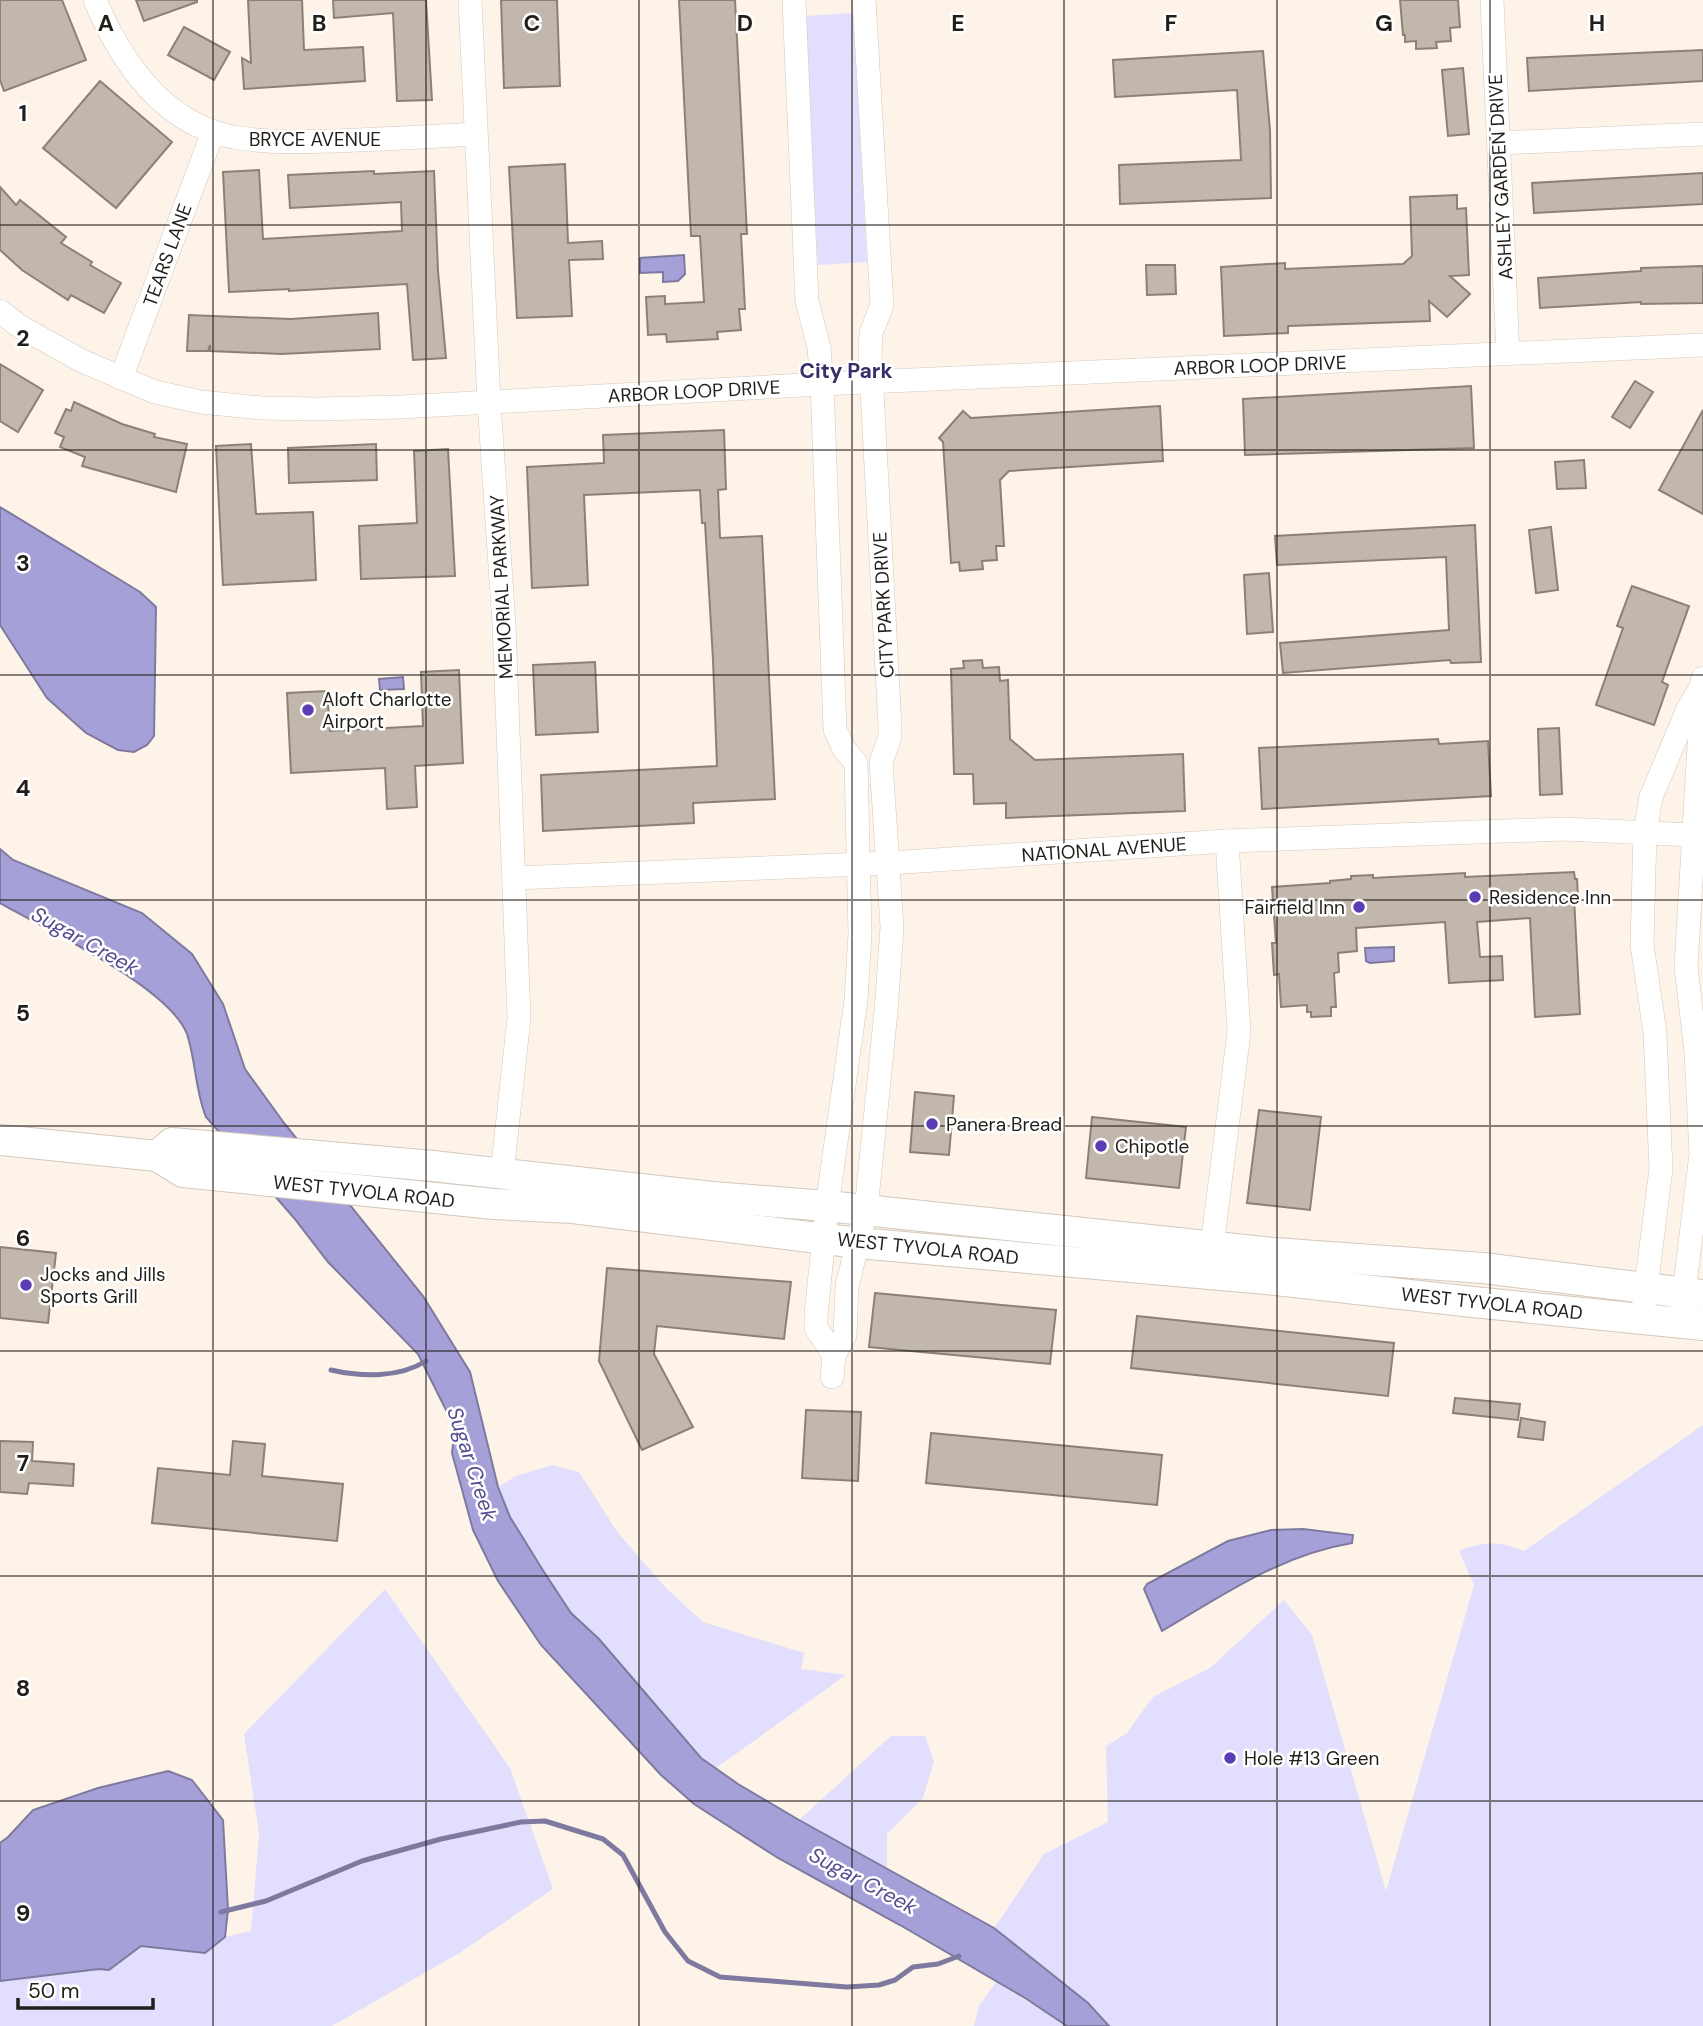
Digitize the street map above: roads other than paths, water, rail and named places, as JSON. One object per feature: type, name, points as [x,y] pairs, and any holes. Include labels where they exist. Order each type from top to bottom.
[{"type":"main road","name":"WEST TYVOLA ROAD","points":[[0,1140],[371,1161],[1212,1247],[1483,1268],[1694,1294]]},
{"type":"main road","name":"WEST TYVOLA ROAD","points":[[165,1149],[183,1172],[494,1204],[573,1208],[858,1242],[1266,1279],[1692,1324]]},
{"type":"street","name":"BRYCE AVENUE","points":[[95,0],[110,36],[139,79],[172,107],[214,132],[237,138],[275,142],[475,134]]},
{"type":"street","name":"MEMORIAL PARKWAY","points":[[470,0],[489,402],[504,625],[519,1018],[502,1174]]},
{"type":"street","points":[[794,0],[807,302],[819,348],[822,384],[835,729],[844,749],[856,763],[859,863],[860,934],[856,1000],[827,1206],[825,1238]]},
{"type":"street","name":"CITY PARK DRIVE","points":[[825,1238],[816,1328],[833,1366],[845,1335],[847,1286],[866,1210],[892,927],[881,762],[890,737],[890,727],[871,382],[871,333],[882,305],[864,0]]},
{"type":"street","name":"ASHLEY GARDEN DRIVE","points":[[1492,0],[1508,354]]},
{"type":"street","name":"TEARS LANE","points":[[121,378],[214,132]]},
{"type":"street","points":[[1499,144],[1703,134]]},
{"type":"street","name":"ARBOR LOOP DRIVE","points":[[0,311],[19,326],[82,361],[155,392],[201,402],[261,408],[359,408],[822,384],[1703,345]]},
{"type":"street","points":[[1642,1318],[1661,1169],[1655,1033],[1642,944],[1645,833],[1651,797],[1701,684]]},
{"type":"street","points":[[1692,1324],[1701,1154],[1696,1052],[1686,967],[1701,684]]},
{"type":"street","name":"NATIONAL AVENUE","points":[[515,878],[889,863],[1227,841],[1564,829],[1692,835]]},
{"type":"street","points":[[1212,1247],[1239,1032],[1227,841]]},
{"type":"water","points":[[684,255],[685,274],[678,281],[663,282],[663,272],[640,273],[640,258]]},
{"type":"water","points":[[0,507],[140,592],[156,607],[154,736],[147,745],[134,752],[118,750],[86,733],[47,698],[0,625]]},
{"type":"water","points":[[403,677],[404,689],[380,690],[379,679]]},
{"type":"water","name":"Sugar Creek","points":[[0,849],[13,860],[142,913],[192,954],[223,1004],[245,1069],[284,1123],[423,1296],[470,1372],[498,1487],[510,1517],[544,1572],[571,1613],[599,1639],[701,1758],[738,1784],[799,1820],[994,1928],[1088,2003],[1109,2026],[1067,2026],[1025,1998],[900,1925],[778,1858],[694,1804],[661,1775],[541,1645],[498,1581],[473,1530],[452,1453],[455,1428],[418,1354],[328,1262],[294,1218],[206,1117],[187,1034],[176,1016],[157,997],[104,961],[0,903]]},
{"type":"water","points":[[1394,947],[1394,961],[1366,961],[1365,948]]},
{"type":"water","points":[[1303,1529],[1353,1535],[1352,1543],[1326,1549],[1276,1567],[1230,1590],[1162,1631],[1144,1589],[1147,1584],[1228,1541],[1271,1530]]},
{"type":"water","points":[[168,1771],[192,1780],[223,1820],[228,1910],[225,1937],[205,1953],[141,1946],[109,1970],[0,1981],[0,1843],[33,1810],[98,1788]]},
{"type":"waterway","points":[[331,1370],[355,1374],[392,1373],[404,1371],[426,1361]]},
{"type":"waterway","points":[[221,1912],[266,1901],[362,1861],[441,1839],[521,1822],[545,1821],[603,1839],[623,1855],[665,1932],[688,1961],[720,1977],[847,1987],[879,1985],[895,1980],[913,1967],[938,1964],[959,1956]]},
{"type":"place","name":"Aloft Charlotte Airport","points":[[308,710]]},
{"type":"place","name":"Residence Inn","points":[[1475,897]]},
{"type":"place","name":"Fairfield Inn","points":[[1359,907]]},
{"type":"place","name":"Panera Bread","points":[[932,1124]]},
{"type":"place","name":"Chipotle","points":[[1101,1146]]},
{"type":"place","name":"Jocks and Jills Sports Grill","points":[[26,1285]]},
{"type":"place","name":"Hole #13 Green","points":[[1230,1758]]},
{"type":"district","name":"City Park","points":[[846,371]]}]
